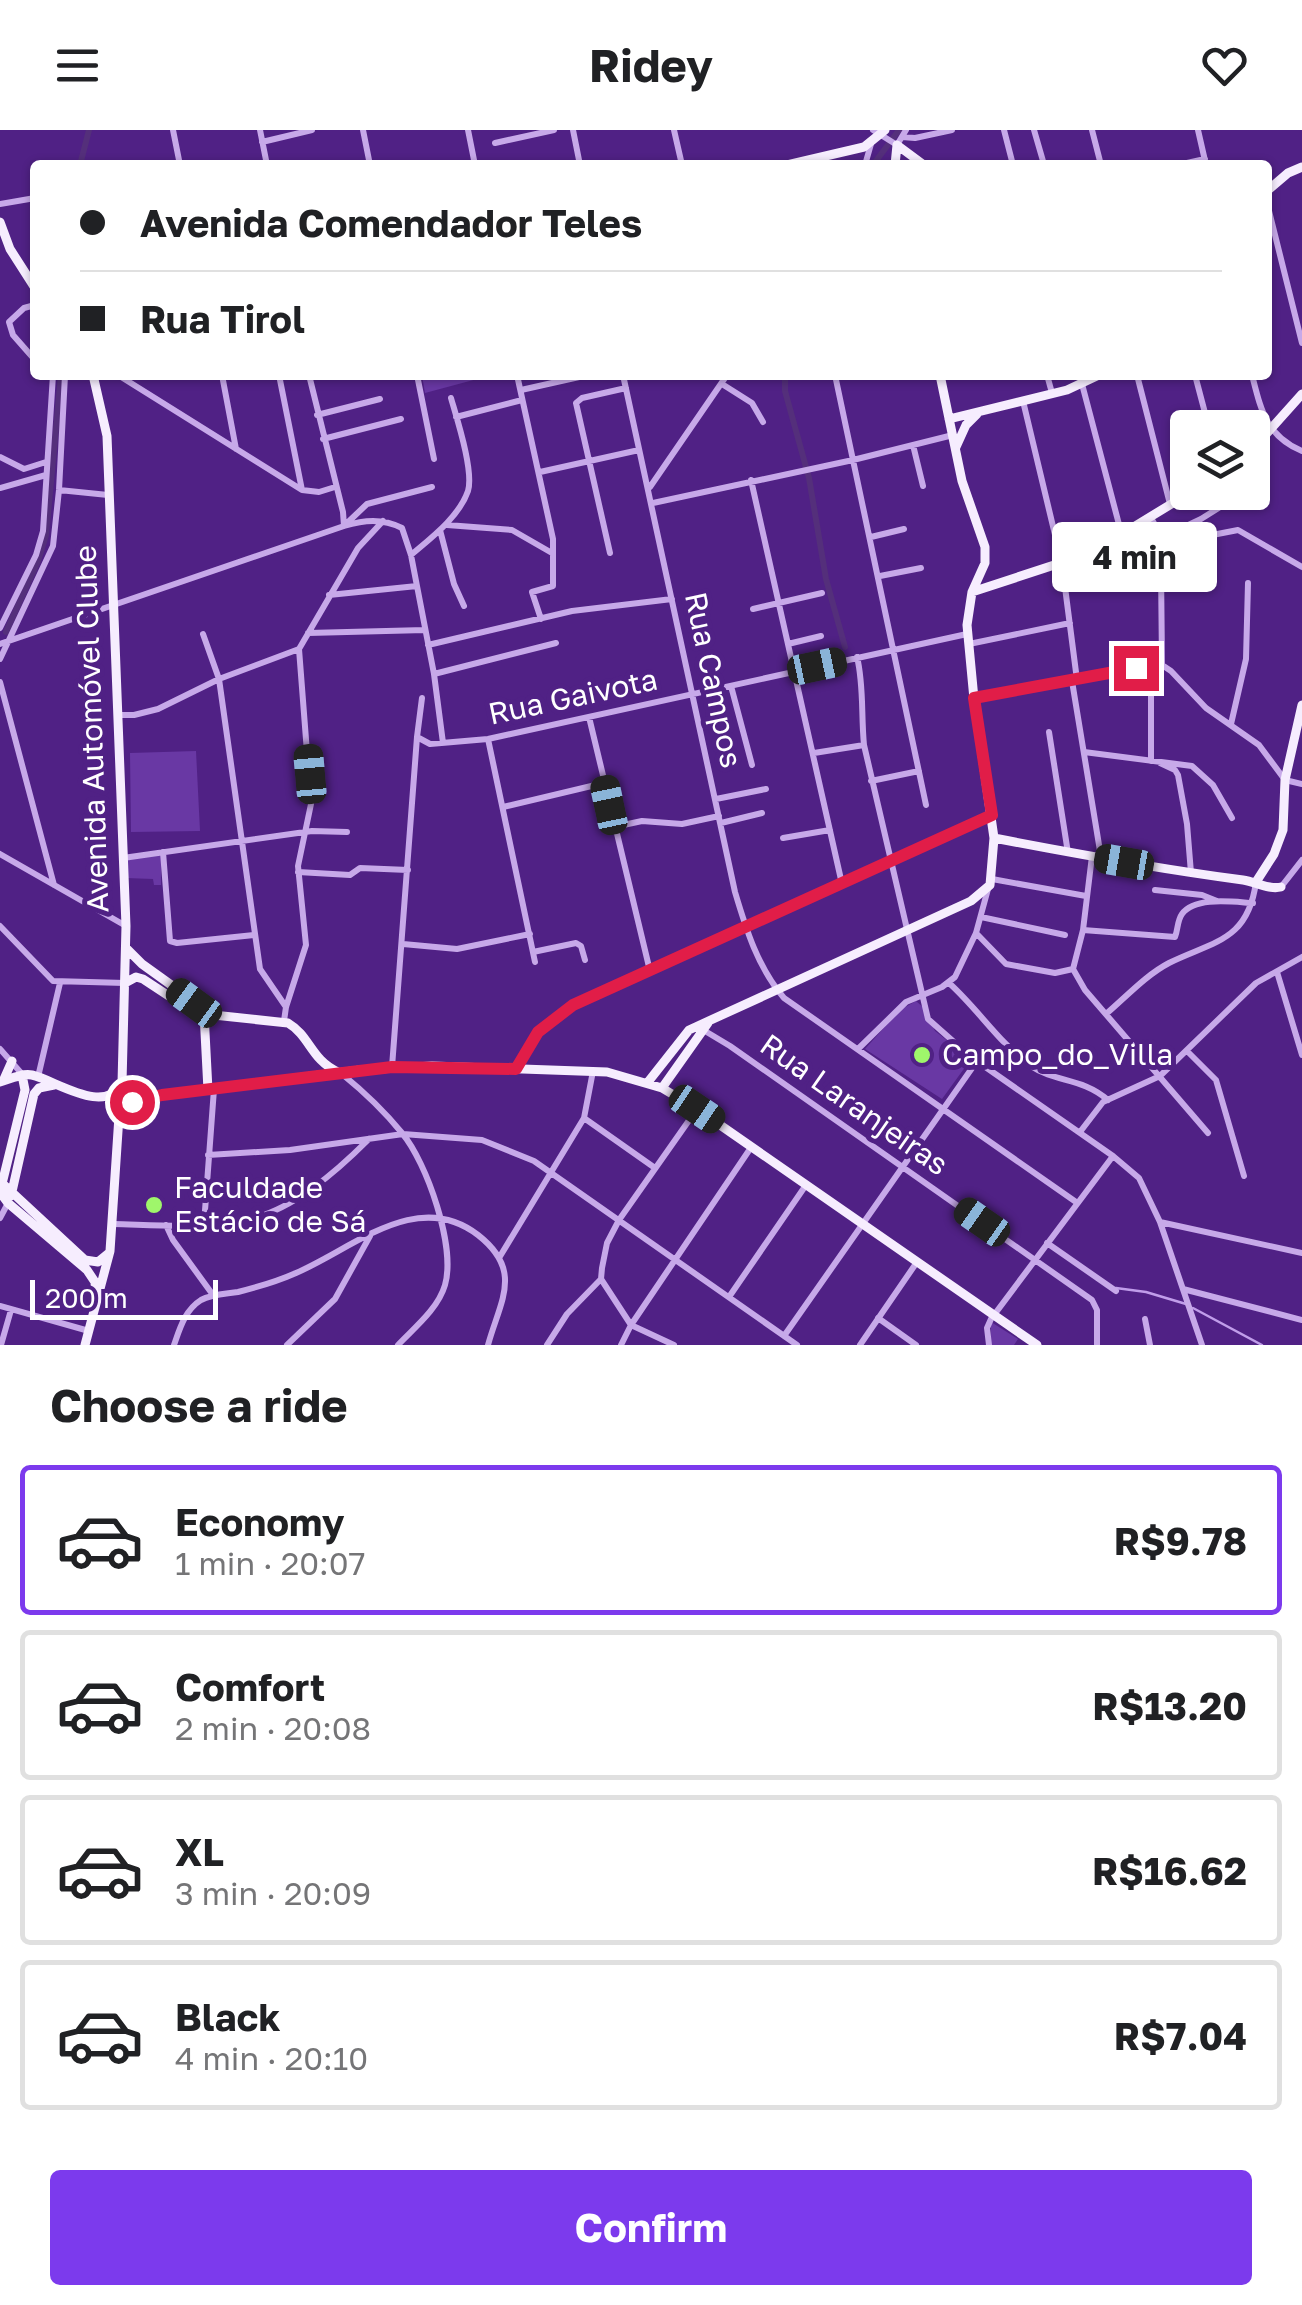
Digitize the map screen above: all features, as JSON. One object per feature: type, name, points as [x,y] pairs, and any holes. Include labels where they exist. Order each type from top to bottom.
[{"type":"main road","points":[[807,160],[890,136],[918,160]]},
{"type":"main road","points":[[1272,187],[1302,167]]},
{"type":"main road","points":[[0,222],[10,249],[30,280]]},
{"type":"main road","name":"Avenida Automóvel Clube","points":[[94,380],[105,424],[126,926],[122,1083]]},
{"type":"main road","points":[[648,1082],[684,1034],[971,901],[990,884],[992,815],[968,639],[972,592],[986,548],[962,482],[941,380]]},
{"type":"main road","points":[[949,419],[1052,394],[1090,380]]},
{"type":"main road","points":[[1271,431],[1302,394]]},
{"type":"main road","points":[[956,448],[966,425],[979,412]]},
{"type":"main road","points":[[972,592],[1105,547],[1121,532],[1170,505]]},
{"type":"main road","points":[[1256,882],[1279,846],[1285,814],[1285,780],[1302,705]]},
{"type":"main road","points":[[994,838],[1281,887]]},
{"type":"main road","points":[[126,948],[148,975],[184,1006],[208,1013],[284,1022],[299,1030],[309,1049],[328,1067],[341,1073]]},
{"type":"main road","points":[[125,983],[148,975]]},
{"type":"main road","points":[[208,1013],[212,1091]]},
{"type":"main road","points":[[662,1088],[703,1026]]},
{"type":"main road","points":[[305,1078],[310,1067],[309,1049]]},
{"type":"main road","points":[[1,1082],[12,1061]]},
{"type":"main road","points":[[85,1345],[110,1251],[120,1116],[126,1106],[141,1099],[392,1067],[593,1071],[662,1088],[752,1146],[1037,1345]]},
{"type":"main road","points":[[5,1193],[26,1088],[22,1075]]},
{"type":"main road","points":[[1,1082],[22,1075],[106,1097],[116,1093],[122,1083],[128,1092],[141,1099]]},
{"type":"main road","points":[[5,1193],[34,1094],[39,1088],[54,1085]]},
{"type":"main road","points":[[106,1097],[120,1116]]},
{"type":"main road","points":[[5,1193],[85,1260],[98,1262],[110,1251]]},
{"type":"main road","points":[[5,1193],[88,1270],[95,1282],[96,1301]]},
{"type":"street","points":[[173,130],[179,160]]},
{"type":"street","points":[[260,130],[266,160]]},
{"type":"street","points":[[262,142],[312,130]]},
{"type":"street","points":[[363,130],[369,160]]},
{"type":"street","points":[[468,130],[474,160]]},
{"type":"street","points":[[494,142],[554,130]]},
{"type":"street","points":[[573,130],[579,160]]},
{"type":"street","points":[[674,130],[681,160]]},
{"type":"street","points":[[890,136],[915,138],[952,130]]},
{"type":"street","points":[[1004,130],[1012,160]]},
{"type":"street","points":[[1034,130],[1043,160]]},
{"type":"street","points":[[1092,130],[1100,160]]},
{"type":"street","points":[[1198,130],[1206,160]]},
{"type":"street","points":[[866,160],[871,144]]},
{"type":"street","points":[[0,204],[30,199]]},
{"type":"street","points":[[1272,223],[1302,342]]},
{"type":"street","points":[[30,306],[9,326],[30,355]]},
{"type":"street","points":[[0,628],[40,543],[53,380]]},
{"type":"street","points":[[0,659],[49,558],[60,490],[65,380]]},
{"type":"street","points":[[126,380],[302,490],[319,492],[334,486]]},
{"type":"street","points":[[223,380],[236,450]]},
{"type":"street","points":[[280,380],[302,490]]},
{"type":"street","points":[[310,380],[334,486],[344,512],[344,526]]},
{"type":"street","points":[[418,380],[434,459]]},
{"type":"street","points":[[518,380],[554,554],[553,586],[532,592],[541,619]]},
{"type":"street","points":[[520,390],[565,380]]},
{"type":"street","name":"Rua Campos","points":[[625,380],[746,929],[777,988]]},
{"type":"street","points":[[650,488],[724,380]]},
{"type":"street","points":[[836,380],[926,805]]},
{"type":"street","points":[[1048,380],[1052,394]]},
{"type":"street","points":[[1138,380],[1170,505]]},
{"type":"street","points":[[1197,380],[1205,410]]},
{"type":"street","points":[[1253,380],[1271,431],[1302,451]]},
{"type":"street","points":[[722,384],[752,403],[762,422]]},
{"type":"street","points":[[1082,384],[1121,532]]},
{"type":"street","points":[[610,553],[576,403],[582,398],[626,388]]},
{"type":"street","points":[[411,555],[443,527],[464,499],[469,484],[451,398]]},
{"type":"street","points":[[317,415],[380,399]]},
{"type":"street","points":[[456,417],[522,400]]},
{"type":"street","points":[[1023,402],[1062,564],[1097,857],[1074,968],[1085,990],[1208,1133]]},
{"type":"street","points":[[323,439],[401,419]]},
{"type":"street","points":[[653,503],[953,435]]},
{"type":"street","points":[[914,445],[922,486]]},
{"type":"street","points":[[540,472],[639,450]]},
{"type":"street","points":[[0,456],[18,468],[31,468],[47,461]]},
{"type":"street","points":[[14,484],[18,468]]},
{"type":"street","points":[[31,468],[43,476]]},
{"type":"street","points":[[0,488],[43,476]]},
{"type":"street","points":[[751,480],[842,884]]},
{"type":"street","points":[[344,526],[367,504],[432,486]]},
{"type":"street","points":[[60,490],[108,495]]},
{"type":"street","points":[[1161,538],[1215,510]]},
{"type":"street","points":[[1151,518],[1168,545],[1238,530],[1302,567]]},
{"type":"street","points":[[5,642],[344,526],[364,520],[382,521],[402,528],[411,555],[443,743]]},
{"type":"street","points":[[284,1022],[306,945],[298,872],[311,804],[300,649],[358,548],[382,521]]},
{"type":"street","points":[[443,527],[512,530],[554,554]]},
{"type":"street","points":[[443,527],[454,584],[464,606]]},
{"type":"street","points":[[871,537],[904,529]]},
{"type":"street","points":[[880,576],[920,568]]},
{"type":"street","points":[[1161,568],[1162,665]]},
{"type":"street","points":[[1232,724],[1246,659],[1248,582]]},
{"type":"street","points":[[329,595],[417,586]]},
{"type":"street","points":[[752,609],[822,593]]},
{"type":"street","points":[[428,645],[596,607],[672,599]]},
{"type":"street","name":"Rua Gaivota","points":[[416,737],[430,744],[488,739],[894,649],[1070,624]]},
{"type":"street","points":[[308,633],[425,630]]},
{"type":"street","points":[[204,634],[218,680],[262,975],[286,1008]]},
{"type":"street","points":[[788,644],[821,636]]},
{"type":"street","points":[[434,674],[556,643]]},
{"type":"street","points":[[116,714],[147,712],[300,649]]},
{"type":"street","points":[[854,658],[862,681],[860,705],[871,781],[920,995],[931,1023],[1139,1178],[1160,1222],[1202,1345]]},
{"type":"street","points":[[974,698],[1162,665],[1206,708],[1259,745],[1285,780],[1302,784]]},
{"type":"street","points":[[1151,666],[1155,761]]},
{"type":"street","points":[[0,682],[54,885]]},
{"type":"street","points":[[731,686],[752,765]]},
{"type":"street","points":[[392,1067],[422,698]]},
{"type":"street","points":[[589,717],[650,971]]},
{"type":"street","points":[[1049,732],[1068,852]]},
{"type":"street","points":[[488,739],[535,962]]},
{"type":"street","points":[[814,754],[864,745]]},
{"type":"street","points":[[1084,752],[1183,764],[1200,770],[1213,784],[1232,818]]},
{"type":"street","points":[[1155,761],[1176,770],[1178,775],[1191,874]]},
{"type":"street","points":[[871,781],[919,771]]},
{"type":"street","points":[[503,807],[604,782]]},
{"type":"street","points":[[716,799],[766,788]]},
{"type":"street","points":[[614,828],[642,821],[682,824],[762,813]]},
{"type":"street","points":[[516,1069],[538,1032],[558,1014],[601,991],[992,815]]},
{"type":"street","points":[[783,838],[830,830]]},
{"type":"street","points":[[123,858],[242,841],[347,832]]},
{"type":"street","points":[[163,852],[171,942],[254,935]]},
{"type":"street","points":[[0,854],[126,926]]},
{"type":"street","points":[[1281,887],[1302,860]]},
{"type":"street","points":[[298,872],[350,875],[360,868],[408,870]]},
{"type":"street","points":[[1106,1014],[1162,968],[1206,950],[1244,922],[1256,882]]},
{"type":"street","points":[[859,1048],[901,1006],[949,983],[966,960],[990,884],[1086,896]]},
{"type":"street","points":[[1154,890],[1220,902]]},
{"type":"street","points":[[1083,930],[1175,937],[1184,912],[1196,906],[1253,902]]},
{"type":"street","points":[[982,917],[1065,935]]},
{"type":"street","points":[[0,926],[50,979],[60,983],[125,983]]},
{"type":"street","points":[[976,933],[1006,964],[1055,973],[1074,968]]},
{"type":"street","points":[[403,944],[457,949],[530,934]]},
{"type":"street","points":[[533,952],[576,943],[581,946],[585,960]]},
{"type":"street","points":[[1080,1132],[1098,1106],[1160,1076],[1246,992],[1302,957]]},
{"type":"street","points":[[1278,972],[1302,1055]]},
{"type":"street","points":[[38,1078],[60,983]]},
{"type":"street","points":[[949,983],[981,1014],[1004,1044],[1030,1065],[1046,1074],[1085,1084],[1108,1100]]},
{"type":"street","points":[[777,988],[784,998],[1076,1202]]},
{"type":"street","name":"Rua Laranjeiras","points":[[703,1026],[1094,1303],[1097,1345]]},
{"type":"street","points":[[0,1049],[22,1075]]},
{"type":"street","points":[[1187,1051],[1216,1080],[1244,1176]]},
{"type":"street","points":[[784,1336],[977,1061]]},
{"type":"street","points":[[499,1258],[584,1118],[593,1071]]},
{"type":"street","points":[[341,1073],[403,1134],[439,1216],[447,1258],[445,1284],[434,1305],[398,1345]]},
{"type":"street","points":[[204,1224],[212,1091]]},
{"type":"street","points":[[547,1345],[567,1314],[601,1279],[607,1243],[618,1220],[697,1109]]},
{"type":"street","points":[[584,1118],[655,1168]]},
{"type":"street","points":[[208,1154],[290,1150],[403,1134],[482,1140],[520,1154],[550,1172],[797,1345]]},
{"type":"street","points":[[113,1224],[248,1220],[270,1212],[334,1172],[370,1138]]},
{"type":"street","points":[[621,1345],[752,1146]]},
{"type":"street","points":[[990,1345],[986,1328],[994,1315],[1113,1156]]},
{"type":"street","points":[[729,1297],[807,1184]]},
{"type":"street","points":[[0,1218],[5,1193]]},
{"type":"street","points":[[174,1345],[191,1308],[212,1296],[250,1289],[292,1274],[400,1222],[439,1216],[477,1234],[499,1258],[506,1276],[506,1296],[488,1345]]},
{"type":"street","points":[[1160,1222],[1302,1253]]},
{"type":"street","points":[[166,1225],[172,1240],[212,1296]]},
{"type":"street","points":[[287,1345],[334,1299],[372,1234]]},
{"type":"street","points":[[1049,1240],[1116,1290]]},
{"type":"street","points":[[860,1345],[918,1261]]},
{"type":"street","points":[[601,1279],[631,1325],[674,1345]]},
{"type":"street","points":[[1182,1289],[1302,1320]]},
{"type":"street","points":[[0,1306],[89,1331]]},
{"type":"street","points":[[2,1345],[11,1310]]},
{"type":"street","points":[[878,1318],[916,1345]]},
{"type":"street","points":[[1145,1319],[1150,1345]]},
{"type":"shaded area","points":[[423,380],[473,380],[425,393]]},
{"type":"shaded area","points":[[196,751],[200,831],[131,832],[130,753]]},
{"type":"shaded area","points":[[161,855],[161,885],[154,885],[153,879],[126,878],[129,858]]},
{"type":"shaded area","name":"Campo_do_Villa","points":[[916,1001],[925,1009],[935,1031],[971,1059],[942,1099],[865,1049],[900,1010]]},
{"type":"shaded area","points":[[991,1322],[1018,1339],[1014,1345],[991,1345]]},
{"type":"waterway","points":[[81,160],[89,130]]},
{"type":"waterway","points":[[877,160],[899,130]]},
{"type":"waterway","points":[[6,632],[46,535],[61,380]]},
{"type":"waterway","points":[[785,380],[809,478],[826,579],[845,647]]},
{"type":"waterway","points":[[1116,1288],[1186,1304]]},
{"type":"waterway","points":[[1193,1308],[1262,1345]]},
{"type":"place","name":"Campo_do_Villa","points":[[922,1055]]},
{"type":"place","name":"Faculdade Estácio de Sá","points":[[154,1205]]},
{"type":"route","points":[[132,1102],[392,1067],[516,1069],[538,1032],[573,1005],[992,815],[974,698],[1136,668]]}]
